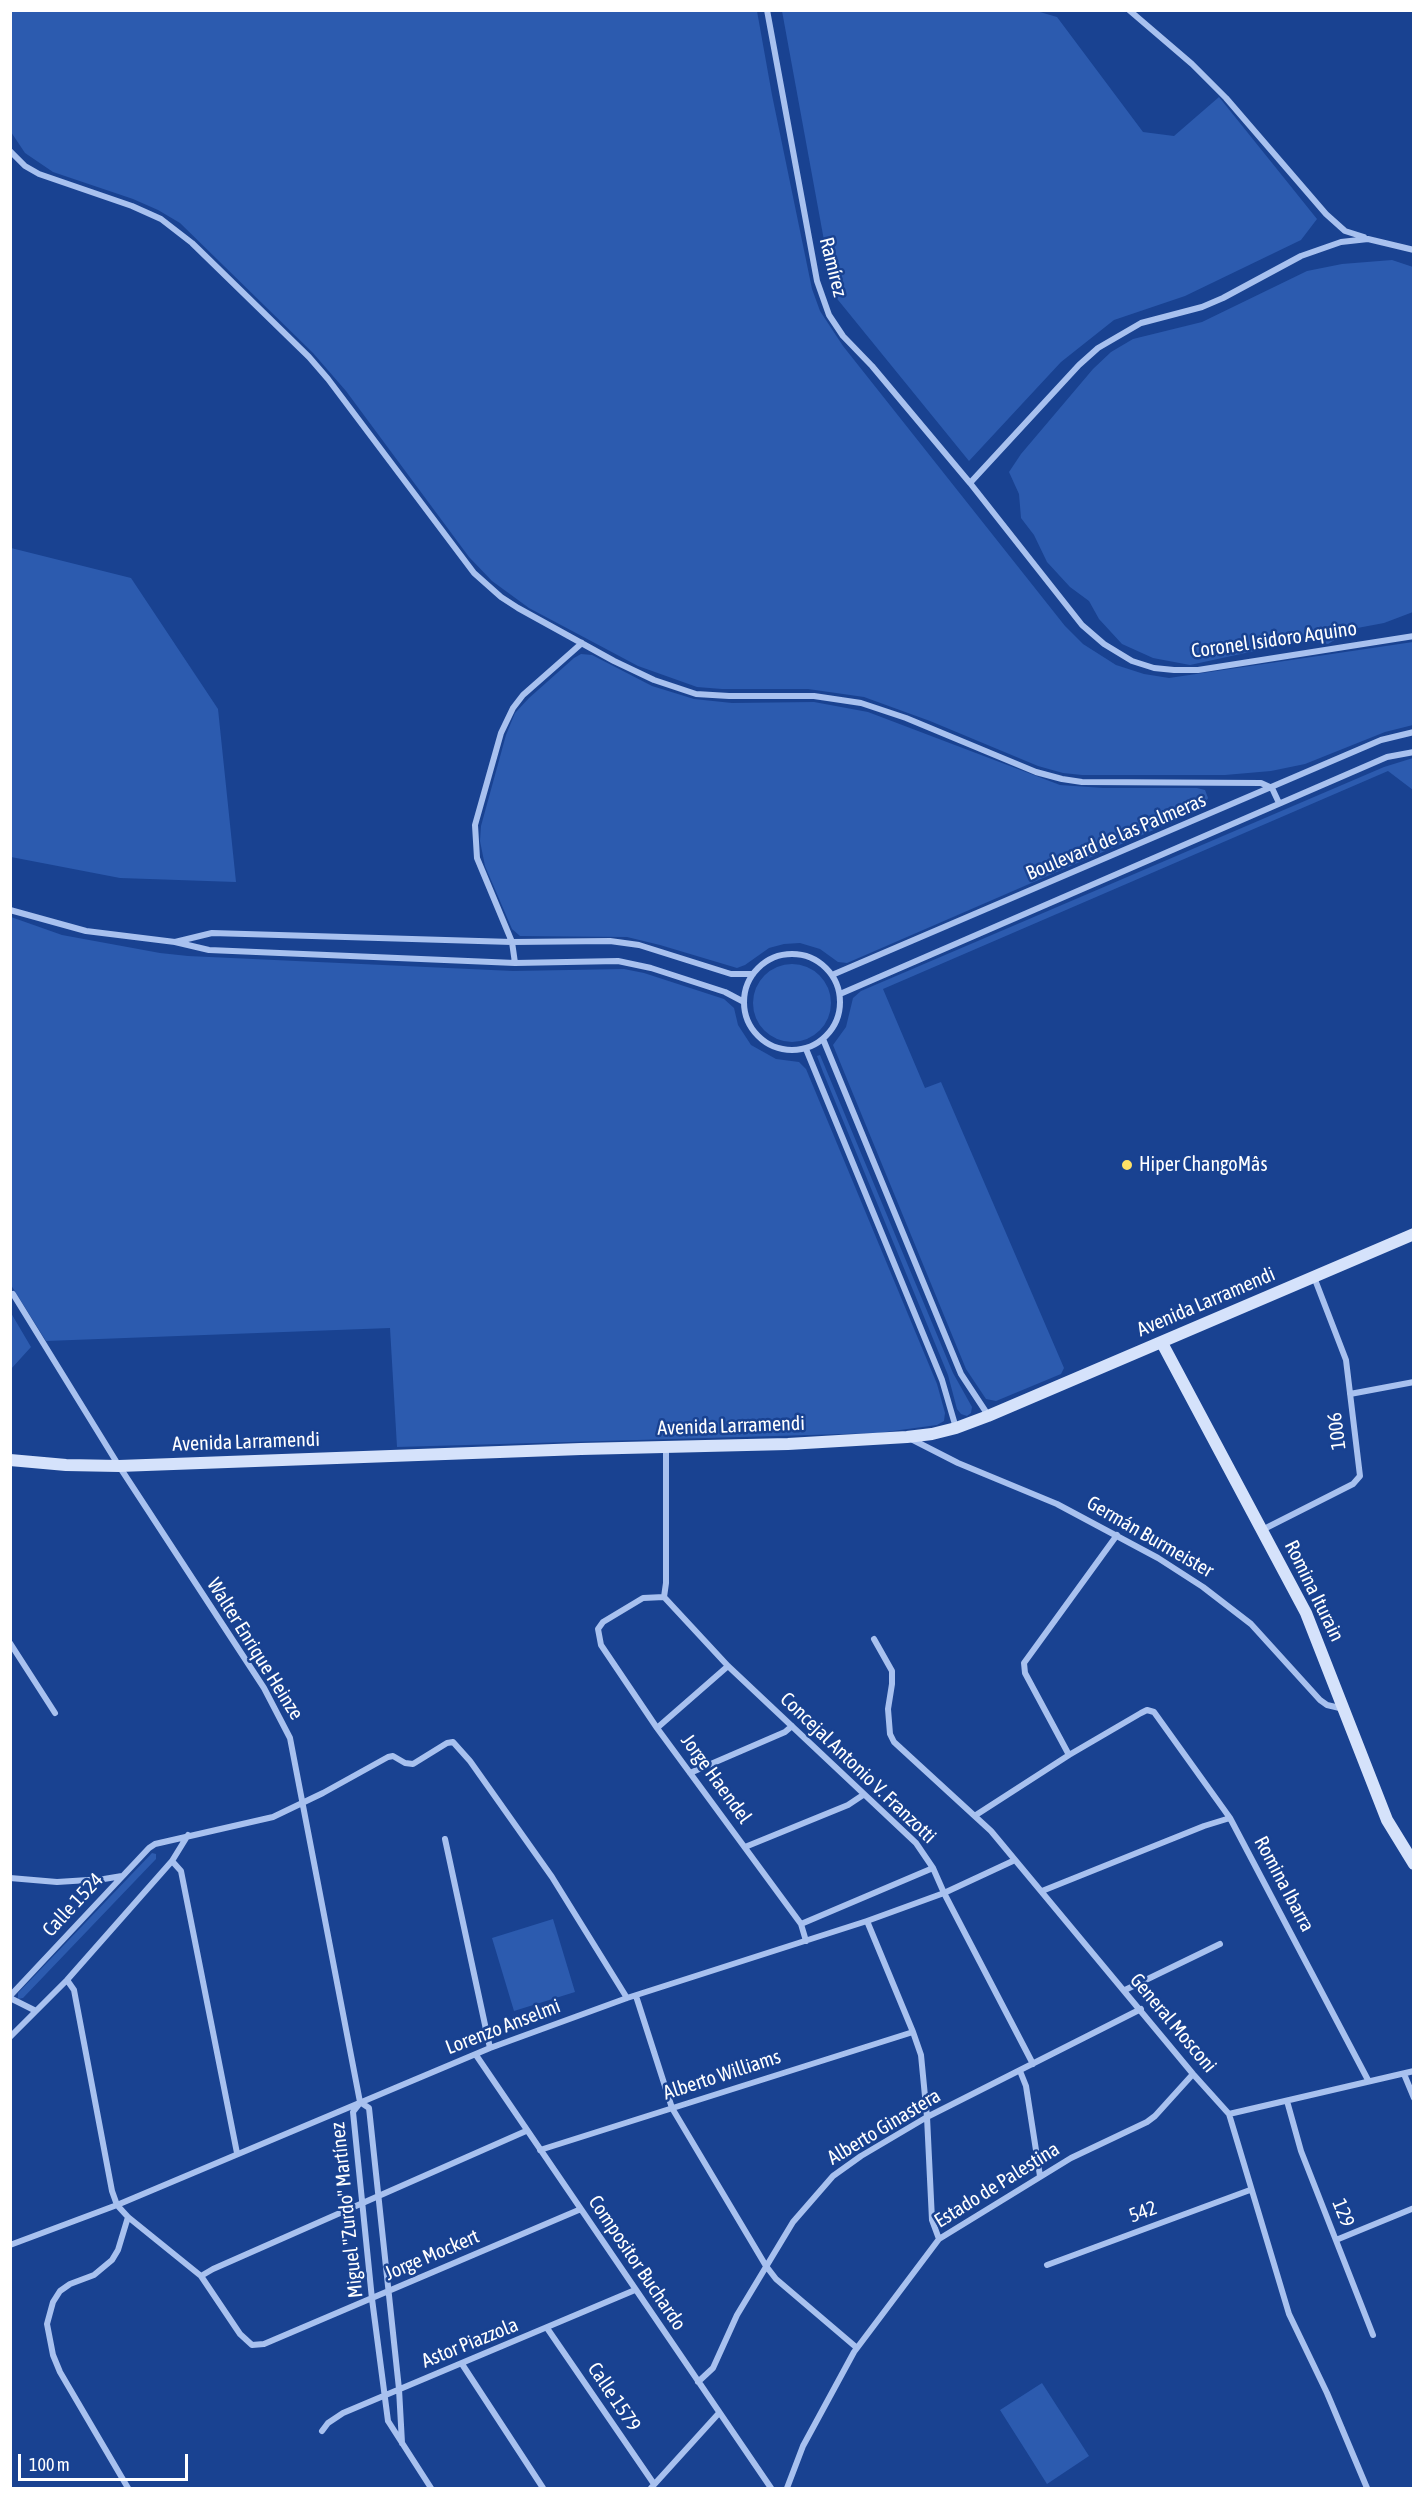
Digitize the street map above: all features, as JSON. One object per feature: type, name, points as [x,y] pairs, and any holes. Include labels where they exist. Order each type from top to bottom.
[{"type":"main road","name":"Avenida Larramendi","points":[[10,1460],[66,1465],[119,1466],[788,1444],[907,1437],[956,1428],[988,1416],[1413,1234]]},
{"type":"main road","name":"Romina Iturain","points":[[1162,1342],[1310,1622],[1387,1820],[1413,1864]]},
{"type":"street","name":"Ramírez","points":[[767,10],[817,280],[824,305],[843,336],[872,366],[970,483]]},
{"type":"street","points":[[1129,10],[1192,64],[1226,98],[1326,214],[1345,231],[1413,250]]},
{"type":"street","points":[[10,151],[25,166],[39,174],[132,206],[161,219],[192,243],[309,357],[328,379],[474,573],[501,597],[518,608],[645,676],[684,691],[712,696],[814,696],[861,703],[906,718],[1036,772],[1062,779],[1082,782],[1261,783],[1272,788],[1279,803]]},
{"type":"street","points":[[970,483],[1079,365],[1098,348],[1141,323],[1213,303],[1274,269],[1322,248],[1352,239],[1368,239]]},
{"type":"street","name":"Coronel Isidoro Aquino","points":[[970,483],[1082,625],[1104,644],[1132,661],[1154,668],[1198,670],[1413,636]]},
{"type":"street","points":[[515,963],[513,942],[477,858],[475,825],[501,733],[513,708],[524,695],[582,643]]},
{"type":"street","name":"Boulevard de las Palmeras","points":[[832,975],[1392,736],[1413,732]]},
{"type":"street","name":"Boulevard de las Palmeras","points":[[840,994],[1387,757],[1413,752]]},
{"type":"street","points":[[10,910],[86,931],[175,942],[208,950],[515,963],[608,961],[634,963],[725,992],[744,1002]]},
{"type":"street","points":[[175,942],[212,933],[625,943],[658,950],[731,974],[753,974]]},
{"type":"street","points":[[793,954],[815,960],[832,975],[840,994],[840,1008],[837,1021],[823,1039],[806,1048],[789,1050],[766,1043],[750,1025],[744,1002],[747,987],[753,974],[771,959],[793,954]]},
{"type":"street","points":[[823,1039],[961,1374],[988,1416]]},
{"type":"street","points":[[806,1048],[942,1380],[956,1428]]},
{"type":"street","name":"1006","points":[[1262,1530],[1358,1480],[1360,1476],[1342,1347],[1314,1277]]},
{"type":"street","name":"Walter Enrique Heinze","points":[[13,1294],[119,1466],[264,1688],[290,1738],[360,2102]]},
{"type":"street","points":[[1350,1394],[1413,1382]]},
{"type":"street","name":"Germán Burmeister","points":[[907,1437],[958,1463],[1057,1504],[1117,1535],[1194,1581],[1251,1624],[1320,1700],[1345,1709]]},
{"type":"street","points":[[664,1597],[666,1583],[666,1447]]},
{"type":"street","points":[[976,1815],[1070,1755],[1025,1673],[1024,1663],[1117,1535]]},
{"type":"street","name":"Jorge Haendel","points":[[664,1597],[643,1598],[603,1622],[598,1629],[601,1645],[657,1728],[801,1924],[806,1941]]},
{"type":"street","name":"Concejal Antonio V. Franzotti","points":[[664,1597],[728,1666],[916,1843],[933,1868],[1033,2064]]},
{"type":"street","name":"General Mosconi","points":[[874,1639],[892,1671],[888,1709],[890,1734],[894,1742],[976,1815],[1125,1990],[1192,2074],[1229,2114],[1288,2314],[1327,2393],[1367,2488]]},
{"type":"street","points":[[10,1642],[55,1713]]},
{"type":"street","points":[[657,1728],[728,1666]]},
{"type":"street","name":"Romina Ibarra","points":[[1070,1755],[1141,1713],[1147,1710],[1154,1712],[1230,1818],[1368,2080]]},
{"type":"street","points":[[690,1773],[785,1732],[792,1726]]},
{"type":"street","points":[[10,2037],[67,1980],[172,1861],[188,1835],[273,1816],[303,1803],[388,1757],[393,1756],[405,1763],[413,1764],[447,1743],[453,1742],[470,1761],[552,1877],[627,1998]]},
{"type":"street","points":[[745,1847],[848,1804],[863,1795]]},
{"type":"street","points":[[1042,1891],[1204,1826],[1230,1818]]},
{"type":"street","name":"Calle 1524","points":[[10,1997],[149,1848],[163,1841],[188,1835]]},
{"type":"street","points":[[445,1839],[490,2048]]},
{"type":"street","name":"Lorenzo Anselmi","points":[[10,2245],[117,2205],[490,2048],[627,1998],[867,1921],[944,1893],[1015,1860]]},
{"type":"street","points":[[172,1861],[181,1871],[237,2153]]},
{"type":"street","points":[[801,1924],[933,1868]]},
{"type":"street","points":[[10,1878],[57,1882],[122,1876]]},
{"type":"street","points":[[867,1921],[921,2055],[927,2117],[932,2220],[939,2239]]},
{"type":"street","points":[[1125,1990],[1220,1944]]},
{"type":"street","points":[[67,1980],[74,1990],[112,2191],[117,2205],[128,2217],[201,2276],[526,2131]]},
{"type":"street","points":[[636,1996],[672,2108],[766,2266],[777,2279],[856,2348]]},
{"type":"street","points":[[10,1997],[36,2011]]},
{"type":"street","name":"Alberto Ginastera","points":[[698,2382],[713,2368],[737,2315],[793,2222],[833,2176],[861,2156],[927,2117],[1140,2009]]},
{"type":"street","name":"Alberto Williams","points":[[540,2150],[913,2032]]},
{"type":"street","name":"Compositor Buchardo","points":[[476,2055],[771,2488]]},
{"type":"street","points":[[1020,2071],[1026,2086],[1040,2176]]},
{"type":"street","points":[[1229,2114],[1413,2071]]},
{"type":"street","name":"Estado de Palestina","points":[[787,2488],[803,2446],[856,2348],[939,2239],[1040,2176],[1155,2116],[1192,2074]]},
{"type":"street","points":[[1404,2074],[1413,2098]]},
{"type":"street","name":"129","points":[[1287,2101],[1301,2151],[1373,2335]]},
{"type":"street","name":"Miguel \"Zurdo\" Martínez","points":[[402,2445],[399,2389],[369,2108],[360,2102],[353,2112],[372,2298],[388,2421],[402,2445],[431,2488]]},
{"type":"street","name":"542","points":[[1047,2265],[1250,2190]]},
{"type":"street","points":[[1336,2240],[1413,2208]]},
{"type":"street","name":"Jorge Mockert","points":[[201,2276],[246,2341],[252,2345],[264,2344],[581,2209]]},
{"type":"street","points":[[128,2217],[118,2250],[112,2260],[103,2269],[60,2291],[53,2302],[47,2324],[53,2355],[60,2372],[128,2488]]},
{"type":"street","name":"Astor Piazzola","points":[[322,2431],[327,2423],[343,2412],[635,2290]]},
{"type":"street","name":"Calle 1579","points":[[547,2328],[653,2486]]},
{"type":"street","points":[[462,2364],[543,2488]]},
{"type":"street","points":[[653,2486],[719,2413]]},
{"type":"shaded area","points":[[11,10],[757,11],[812,289],[820,311],[843,346],[1065,626],[1083,644],[1116,665],[1144,674],[1169,678],[1413,642],[1413,725],[1385,732],[1305,764],[1271,771],[1225,775],[1082,775],[1063,773],[1038,766],[930,721],[864,697],[808,689],[697,687],[638,666],[529,608],[492,581],[469,557],[346,391],[313,353],[180,223],[133,199],[53,172],[25,153],[11,132]]},
{"type":"shaded area","points":[[1033,10],[1057,17],[1143,132],[1174,136],[1219,97],[1317,219],[1301,240],[1185,296],[1114,320],[1061,362],[969,461],[834,295],[782,11]]},
{"type":"shaded area","points":[[1392,260],[1413,267],[1413,612],[1384,623],[1352,629],[1328,644],[1305,640],[1190,665],[1153,658],[1122,644],[1099,619],[1089,601],[1070,587],[1047,562],[1034,535],[1021,518],[1019,494],[1009,472],[1021,454],[1093,369],[1111,352],[1133,339],[1202,322],[1307,271],[1342,264]]},
{"type":"shaded area","points":[[11,548],[131,578],[218,709],[236,882],[120,878],[11,857]]},
{"type":"shaded area","points":[[581,654],[592,655],[652,686],[694,699],[732,703],[814,702],[868,712],[1060,785],[1103,788],[1197,788],[1205,790],[1208,798],[1202,809],[847,963],[838,962],[820,949],[800,943],[769,948],[737,968],[627,937],[520,936],[512,929],[485,866],[480,841],[481,826],[506,735],[515,713],[529,698]]},
{"type":"shaded area","points":[[1413,758],[1413,790],[1388,771],[883,989],[925,1088],[941,1082],[1064,1368],[1061,1374],[996,1401],[986,1399],[966,1369],[833,1045],[846,1027],[853,998],[861,991],[1384,767]]},
{"type":"shaded area","points":[[11,917],[62,935],[160,953],[513,971],[624,969],[644,973],[724,999],[734,1008],[738,1025],[751,1045],[776,1059],[799,1062],[806,1069],[937,1384],[945,1413],[944,1421],[937,1425],[878,1433],[397,1447],[390,1328],[46,1341],[11,1285]]},
{"type":"shaded area","points":[[792,964],[807,967],[819,976],[828,988],[831,1003],[828,1018],[819,1030],[807,1039],[792,1042],[777,1039],[765,1030],[756,1018],[753,1003],[756,988],[765,976],[777,967]]},
{"type":"shaded area","points":[[820,1055],[953,1373],[972,1407],[971,1413],[967,1416],[961,1414],[957,1409],[948,1375],[823,1072],[817,1056]]},
{"type":"shaded area","points":[[11,1313],[31,1347],[10,1369]]},
{"type":"shaded area","points":[[152,1853],[156,1854],[156,1859],[23,1998],[18,1999],[18,1993]]},
{"type":"shaded area","points":[[553,1919],[575,1992],[514,2011],[492,1938]]},
{"type":"shaded area","points":[[1042,2383],[1089,2456],[1047,2484],[1000,2410]]},
{"type":"place","name":"Hiper ChangoMâs","points":[[1127,1165]]}]
